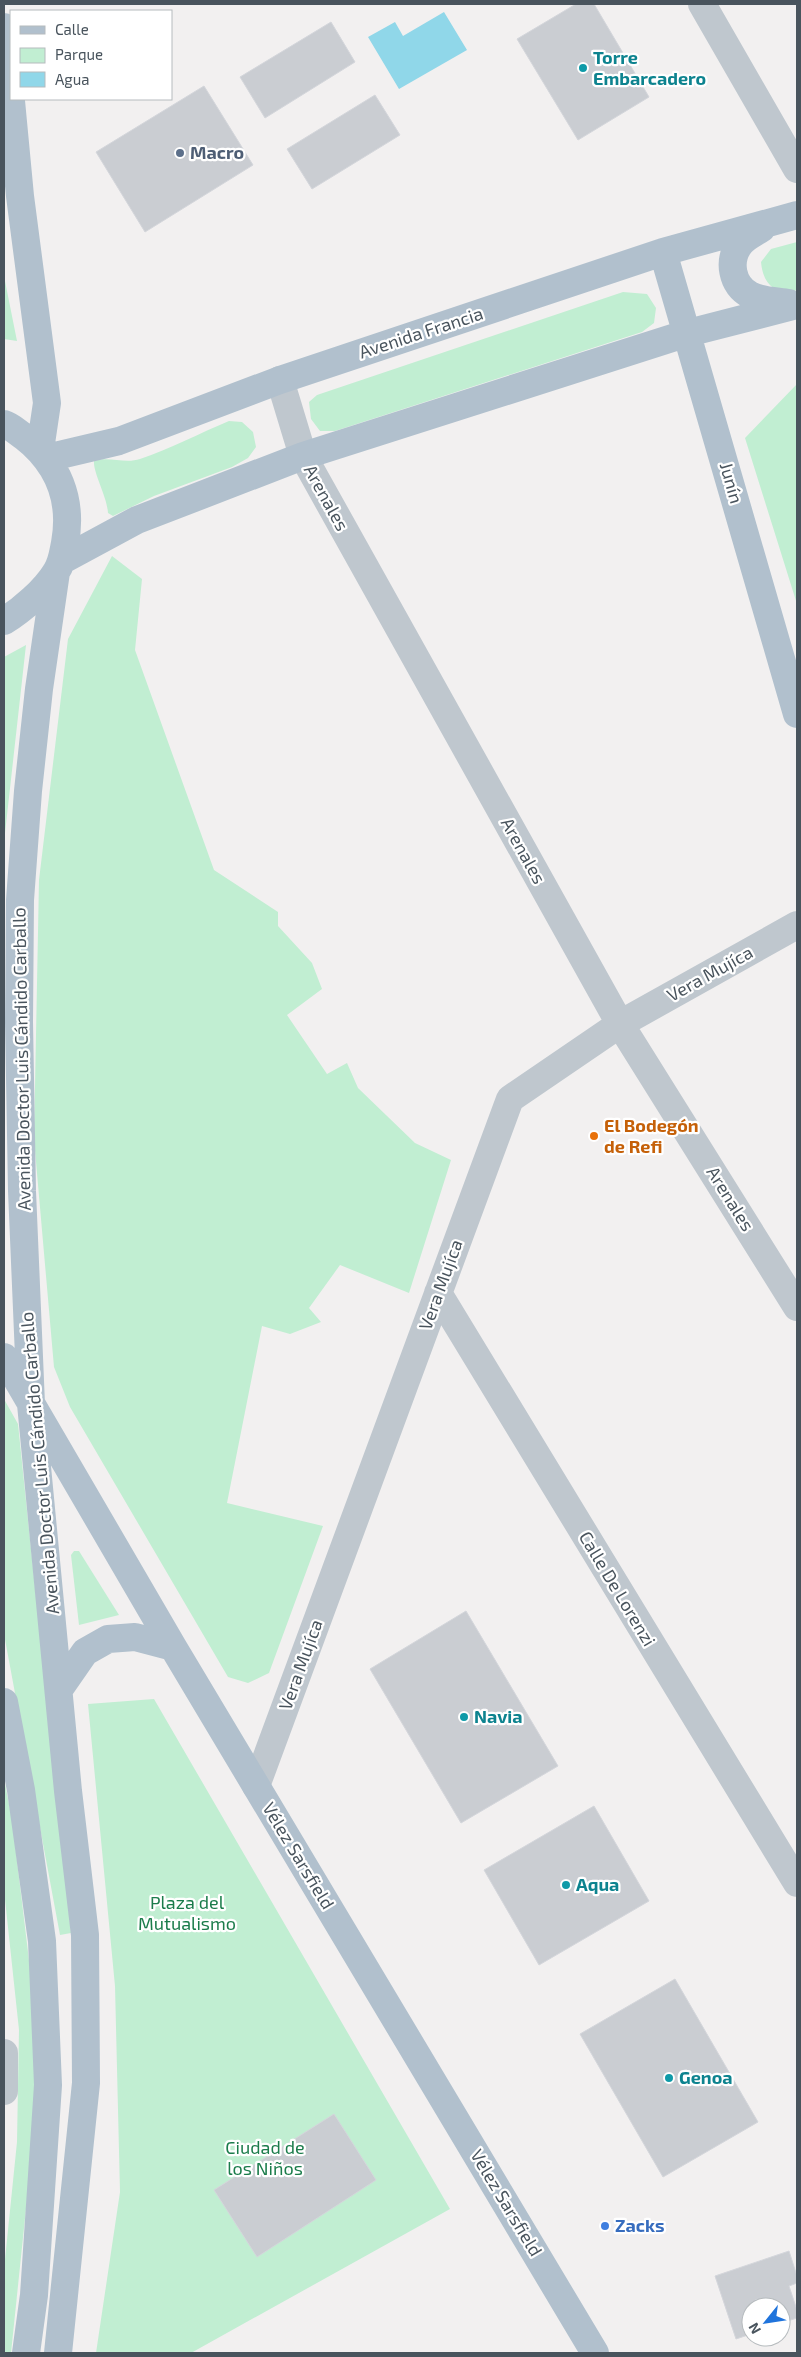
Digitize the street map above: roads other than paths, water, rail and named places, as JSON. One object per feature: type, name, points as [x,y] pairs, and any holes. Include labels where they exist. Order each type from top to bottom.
[{"type":"main road","points":[[4,27],[10,90]]},
{"type":"main road","points":[[11,100],[20,196],[47,403],[43,454]]},
{"type":"main road","points":[[785,218],[741,242],[733,262],[734,277],[742,290],[751,296],[797,304]]},
{"type":"main road","name":"Avenida Francia","points":[[43,454],[119,441],[280,380],[664,252],[785,218]]},
{"type":"main road","name":"Junín","points":[[664,252],[797,714]]},
{"type":"main road","points":[[4,621],[21,611],[59,567],[138,520],[303,456],[688,333],[797,304]]},
{"type":"main road","points":[[4,424],[43,454]]},
{"type":"main road","name":"Avenida Doctor Luis Cándido Carballo","points":[[43,454],[63,490],[68,526],[59,567],[39,689],[20,900],[22,1191],[31,1404],[60,1688],[68,1791],[85,1935],[86,2083],[58,2353]]},
{"type":"main road","name":"Vélez Sarsfield","points":[[4,1357],[173,1647],[595,2353]]},
{"type":"main road","points":[[60,1688],[85,1652],[108,1639],[135,1637],[173,1647]]},
{"type":"main road","points":[[4,1702],[21,1790],[42,1941],[48,2085],[34,2295],[26,2353]]},
{"type":"street","points":[[702,4],[797,169]]},
{"type":"street","name":"Arenales","points":[[280,380],[303,456],[620,1024],[797,1307]]},
{"type":"street","name":"Vera Mujíca","points":[[256,1786],[510,1099],[620,1024],[797,926]]},
{"type":"street","name":"Calle De Lorenzi","points":[[438,1294],[797,1884]]},
{"type":"street","points":[[4,2053],[4,2091]]},
{"type":"water","points":[[444,12],[467,50],[399,89],[368,37],[395,22],[403,36]]},
{"type":"place","name":"Torre Embarcadero","points":[[583,68]]},
{"type":"place","name":"Macro","points":[[180,153]]},
{"type":"place","name":"El Bodegón de Refi","points":[[594,1136]]},
{"type":"place","name":"Navia","points":[[464,1717]]},
{"type":"place","name":"Aqua","points":[[566,1885]]},
{"type":"place","name":"Genoa","points":[[669,2078]]},
{"type":"place","name":"Zacks","points":[[605,2226]]},
{"type":"park label","name":"Plaza del Mutualismo","points":[[187,1914]]},
{"type":"park label","name":"Ciudad de los Niños","points":[[265,2158]]}]
